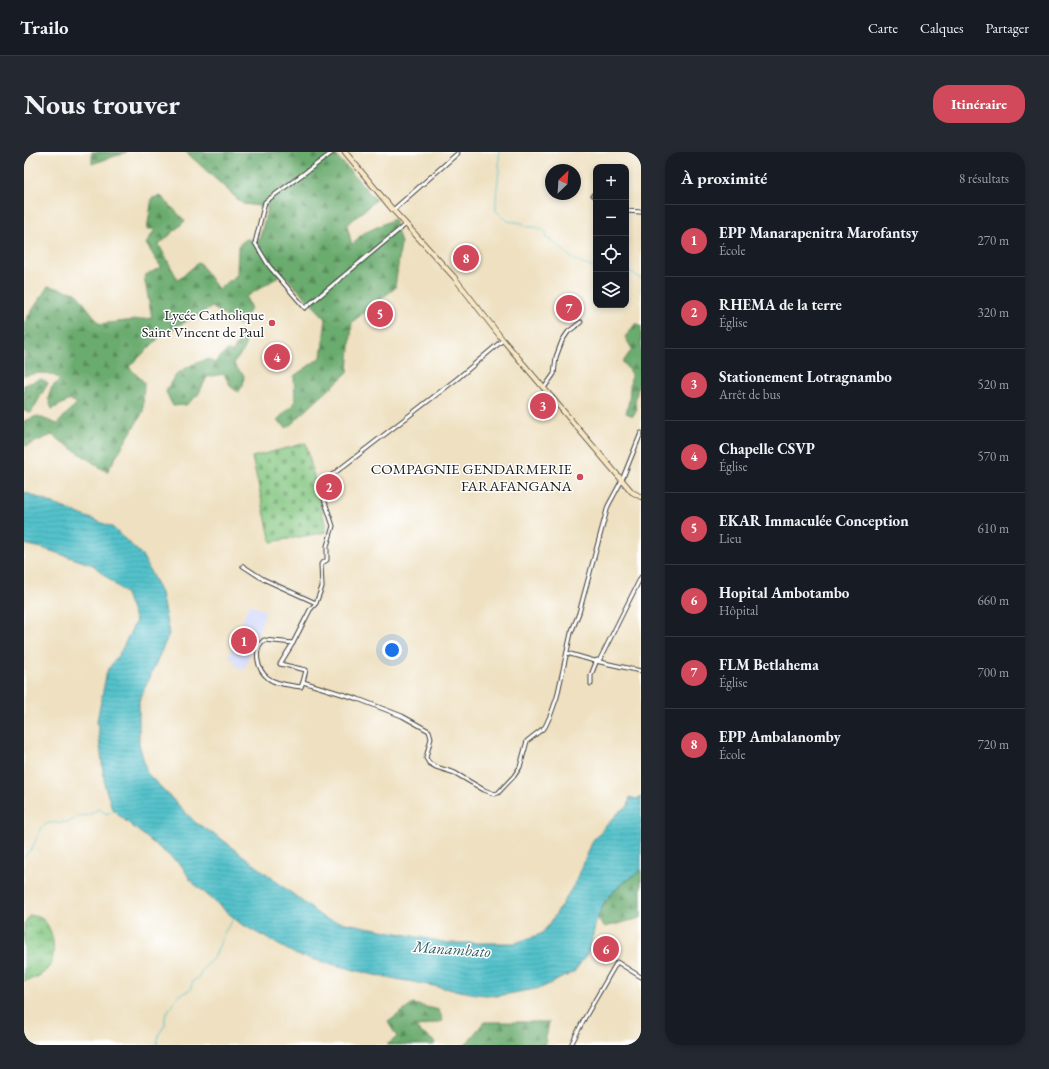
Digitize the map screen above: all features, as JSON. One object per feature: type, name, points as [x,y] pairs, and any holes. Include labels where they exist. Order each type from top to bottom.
[{"type":"main road","points":[[345,152],[393,210],[454,277],[503,340],[632,492],[641,497]]},
{"type":"street","points":[[333,152],[265,202],[255,243],[269,266],[305,308],[406,224]]},
{"type":"street","points":[[393,210],[458,153]]},
{"type":"street","points":[[629,211],[641,212]]},
{"type":"street","points":[[544,388],[554,374],[556,357],[562,341],[568,332],[581,322]]},
{"type":"street","points":[[293,643],[264,640],[259,645],[257,654],[260,666],[268,678],[287,685],[301,687],[306,670],[280,664],[293,643],[310,610],[316,602],[322,587],[321,564],[327,560],[327,546],[332,526],[319,484],[321,481],[332,475],[452,382],[503,340]]},
{"type":"street","points":[[303,682],[390,711],[429,731],[431,738],[426,758],[429,763],[455,773],[495,794],[498,793],[517,771],[524,756],[527,742],[545,727],[556,697],[571,633],[579,613],[608,506],[622,480],[641,433]]},
{"type":"street","points":[[243,566],[263,579],[316,602]]},
{"type":"street","points":[[591,684],[591,675],[598,660],[641,577]]},
{"type":"street","points":[[567,652],[641,671]]},
{"type":"street","points":[[571,1045],[617,962],[641,977]]},
{"type":"shaded area","points":[[249,604],[266,611],[244,670],[234,666],[236,661],[229,658],[235,630],[238,631]]},
{"type":"green space","points":[[92,152],[127,152],[92,164]]},
{"type":"green space","points":[[186,152],[333,152],[376,200],[347,225],[352,245],[362,234],[394,219],[401,243],[395,288],[352,322],[348,372],[287,428],[277,420],[295,402],[294,376],[321,357],[326,319],[283,274],[246,297],[251,309],[238,325],[212,307],[162,335],[129,367],[144,382],[143,412],[107,472],[52,435],[26,446],[24,444],[24,421],[37,416],[57,424],[77,403],[70,400],[52,409],[48,398],[52,387],[60,380],[52,375],[43,373],[24,376],[24,323],[48,286],[76,293],[100,324],[152,318],[144,276],[161,267],[146,244],[155,229],[147,229],[152,198],[161,196],[185,221],[159,245],[178,280],[199,262],[218,289],[237,275],[238,246],[246,239],[259,241],[268,207],[243,204]]},
{"type":"green space","points":[[636,323],[641,326],[641,373],[635,402],[637,409],[633,416],[626,413],[629,401],[631,374],[623,362],[632,349],[625,337]]},
{"type":"green space","points":[[240,339],[246,340],[244,350],[234,363],[236,368],[244,375],[243,386],[238,392],[231,387],[224,374],[207,377],[198,395],[186,405],[173,406],[166,392],[173,379],[178,374],[188,367],[209,359],[214,363],[228,350],[232,353]]},
{"type":"green space","points":[[41,379],[48,383],[31,413],[24,411],[24,385]]},
{"type":"green space","points":[[306,443],[327,532],[271,542],[252,457]]},
{"type":"green space","points":[[641,870],[641,918],[605,927],[597,918],[606,901],[615,890]]},
{"type":"green space","points":[[30,915],[39,917],[48,926],[54,948],[51,963],[48,968],[40,975],[24,981],[24,924]]},
{"type":"green space","points":[[413,1004],[439,1010],[443,1021],[415,1028],[435,1042],[434,1045],[387,1045],[397,1037],[388,1022]]},
{"type":"green space","points":[[484,1022],[549,1022],[545,1045],[465,1045]]},
{"type":"water","name":"Manambato","points":[[24,492],[112,527],[142,555],[161,593],[169,634],[139,701],[139,743],[147,773],[196,823],[219,837],[325,919],[449,943],[515,943],[541,934],[549,925],[577,880],[593,840],[618,813],[628,806],[630,797],[636,799],[641,797],[641,870],[619,886],[606,899],[597,918],[589,951],[574,972],[541,988],[497,996],[476,994],[370,974],[297,955],[241,924],[191,881],[182,866],[112,808],[105,787],[97,721],[107,671],[121,651],[136,621],[126,594],[93,565],[42,548],[24,544]]},
{"type":"waterway","points":[[499,152],[496,211],[508,221],[522,223],[527,227],[535,227],[542,230],[547,233],[545,237],[559,246],[573,259],[593,267]]},
{"type":"waterway","points":[[629,272],[641,279]]},
{"type":"waterway","points":[[24,857],[31,850],[42,827],[49,823],[70,822],[77,816],[88,815],[99,809],[106,814],[115,810]]},
{"type":"waterway","points":[[157,1045],[159,1034],[165,1025],[165,1017],[168,1011],[179,995],[190,990],[193,981],[199,977],[203,969],[215,956],[225,931],[234,918]]},
{"type":"place","name":"EPP Ambalanomby","points":[[466,258]]},
{"type":"place","name":"FLM Betlahema","points":[[569,308]]},
{"type":"place","name":"EKAR Immaculée Conception","points":[[380,314]]},
{"type":"place","name":"Lycée Catholique Saint Vincent de Paul","points":[[272,323]]},
{"type":"place","name":"Chapelle CSVP","points":[[277,357]]},
{"type":"place","name":"Stationement Lotragnambo","points":[[543,406]]},
{"type":"place","name":"COMPAGNIE GENDARMERIE FARAFANGANA","points":[[580,477]]},
{"type":"place","name":"RHEMA de la terre","points":[[329,487]]},
{"type":"place","name":"EPP Manarapenitra Marofantsy","points":[[244,641]]},
{"type":"place","name":"Hopital Ambotambo","points":[[606,949]]}]
